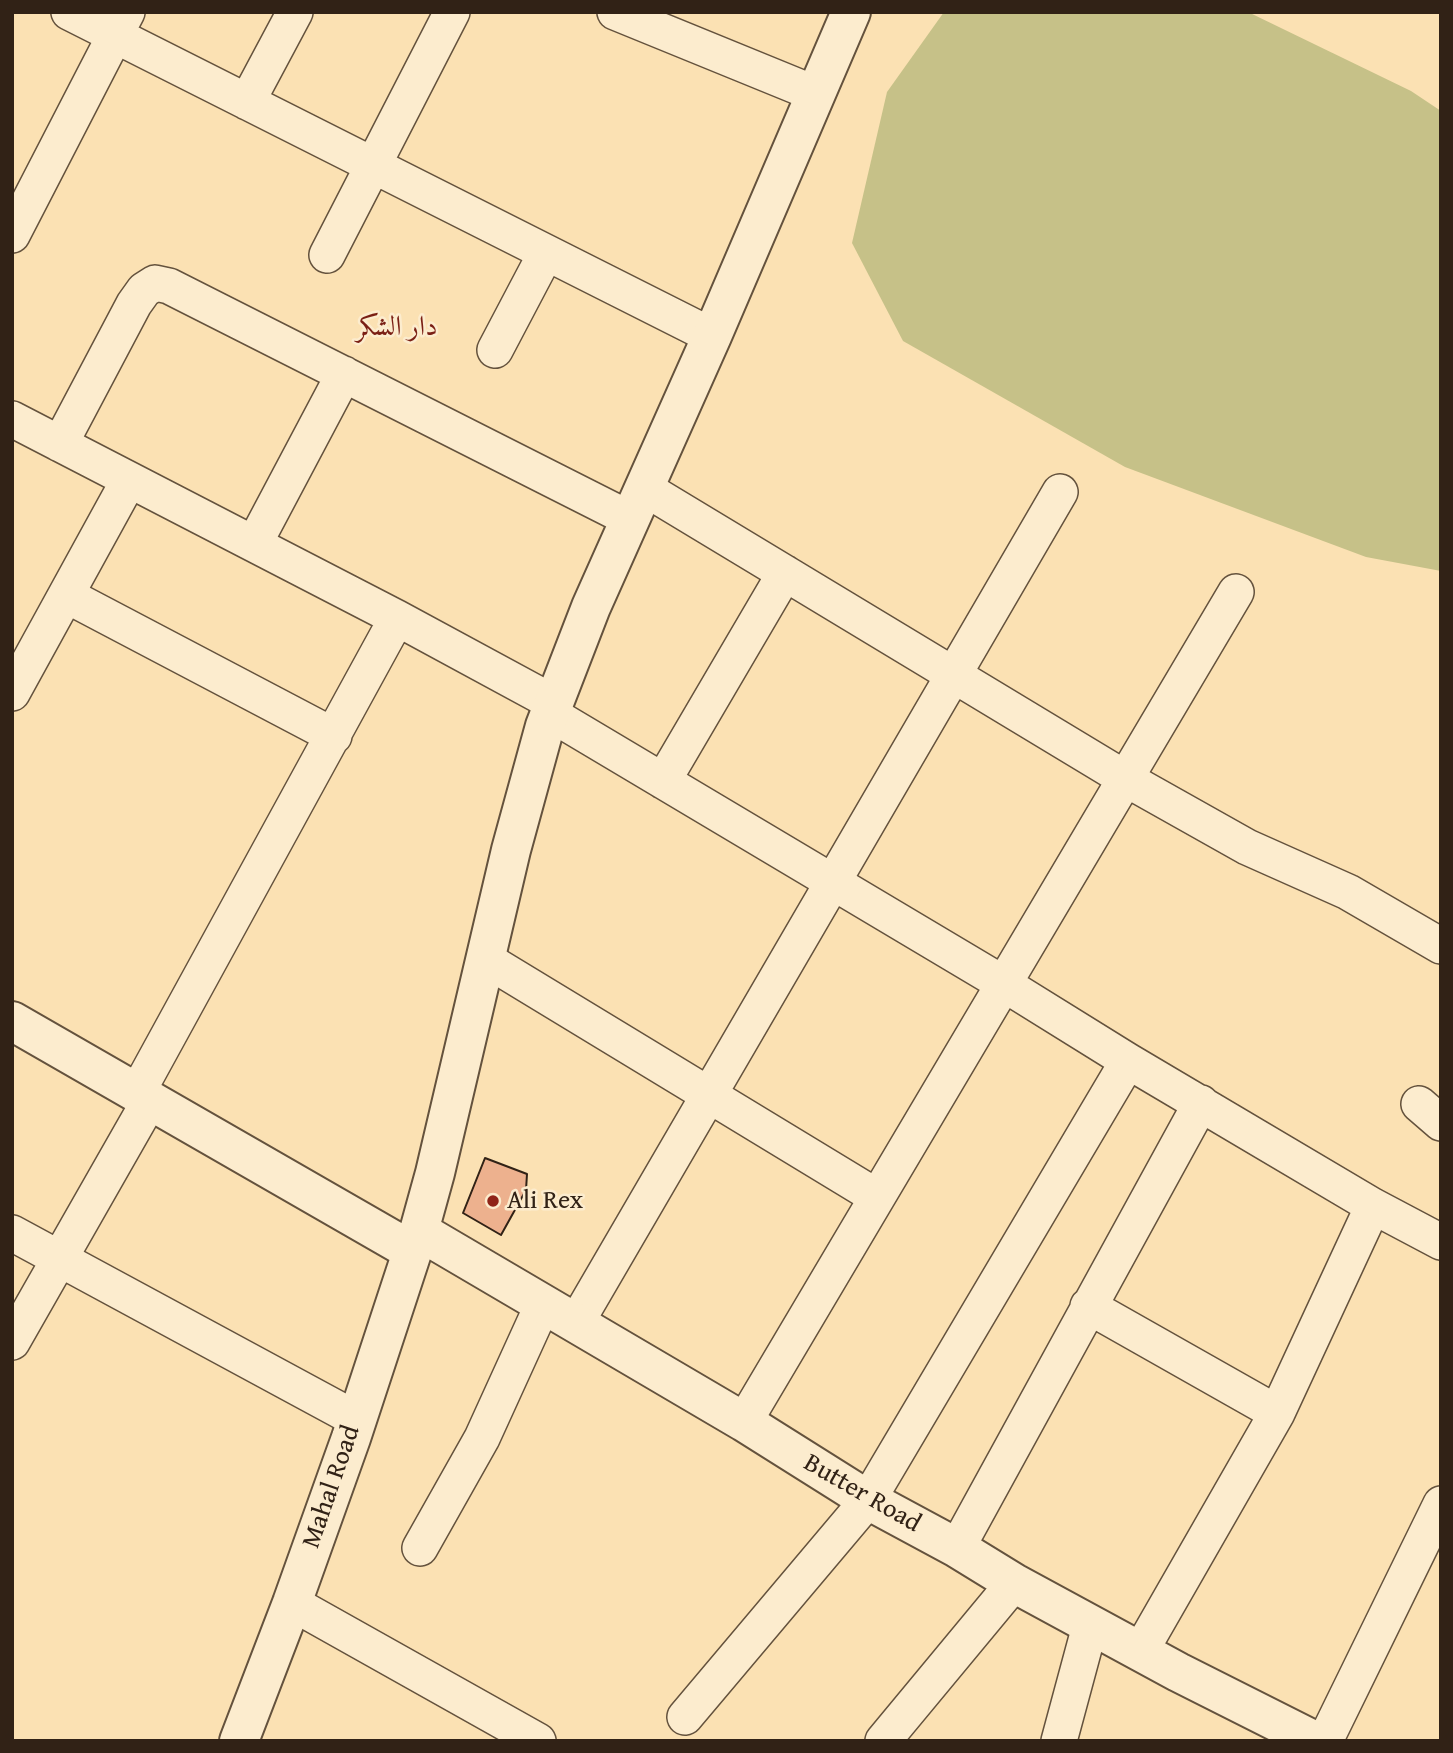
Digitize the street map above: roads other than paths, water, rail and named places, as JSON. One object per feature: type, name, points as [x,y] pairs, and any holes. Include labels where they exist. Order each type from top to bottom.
[{"type":"street","points":[[69,12],[121,24],[247,102],[712,336]]},
{"type":"street","points":[[247,102],[295,12]]},
{"type":"street","points":[[327,255],[452,12]]},
{"type":"street","points":[[615,12],[816,94]]},
{"type":"street","name":"Mahal Road","points":[[239,1741],[351,1438],[415,1241],[435,1173],[511,850],[552,708],[591,607],[712,336],[851,12]]},
{"type":"street","points":[[12,235],[121,24]]},
{"type":"street","points":[[495,351],[546,253]]},
{"type":"street","points":[[60,444],[134,304],[144,290],[155,283],[169,286],[344,374],[637,503],[785,573],[1126,779],[1247,847],[1348,892],[1441,946]]},
{"type":"street","points":[[254,544],[344,374]]},
{"type":"street","points":[[12,419],[397,618],[552,708],[663,781],[1128,1061],[1373,1206],[1441,1242]]},
{"type":"street","points":[[12,693],[129,480]]},
{"type":"street","points":[[576,1323],[1060,492]]},
{"type":"street","points":[[663,781],[785,573]]},
{"type":"street","points":[[744,1422],[1236,592]]},
{"type":"street","points":[[66,595],[334,736]]},
{"type":"street","points":[[12,1342],[60,1259],[397,618]]},
{"type":"street","points":[[485,959],[877,1197]]},
{"type":"street","name":"Butter Road","points":[[12,1021],[144,1097],[415,1241],[543,1304],[744,1422],[868,1500],[1140,1652],[1269,1730],[1315,1741]]},
{"type":"street","points":[[685,1717],[868,1500],[1128,1061]]},
{"type":"street","points":[[957,1548],[1201,1103]]},
{"type":"street","points":[[1140,1652],[1277,1413],[1373,1206]]},
{"type":"street","points":[[12,1233],[355,1419]]},
{"type":"street","points":[[420,1548],[482,1438],[543,1304]]},
{"type":"street","points":[[1088,1306],[1277,1413]]},
{"type":"street","points":[[1325,1741],[1441,1504]]},
{"type":"street","points":[[883,1741],[1014,1583]]},
{"type":"street","points":[[292,1603],[538,1741]]},
{"type":"street","points":[[1059,1741],[1090,1626]]},
{"type":"place","name":"Ali Rex","points":[[493,1201]]},
{"type":"district","name":"دار الشکر","points":[[397,328]]}]
